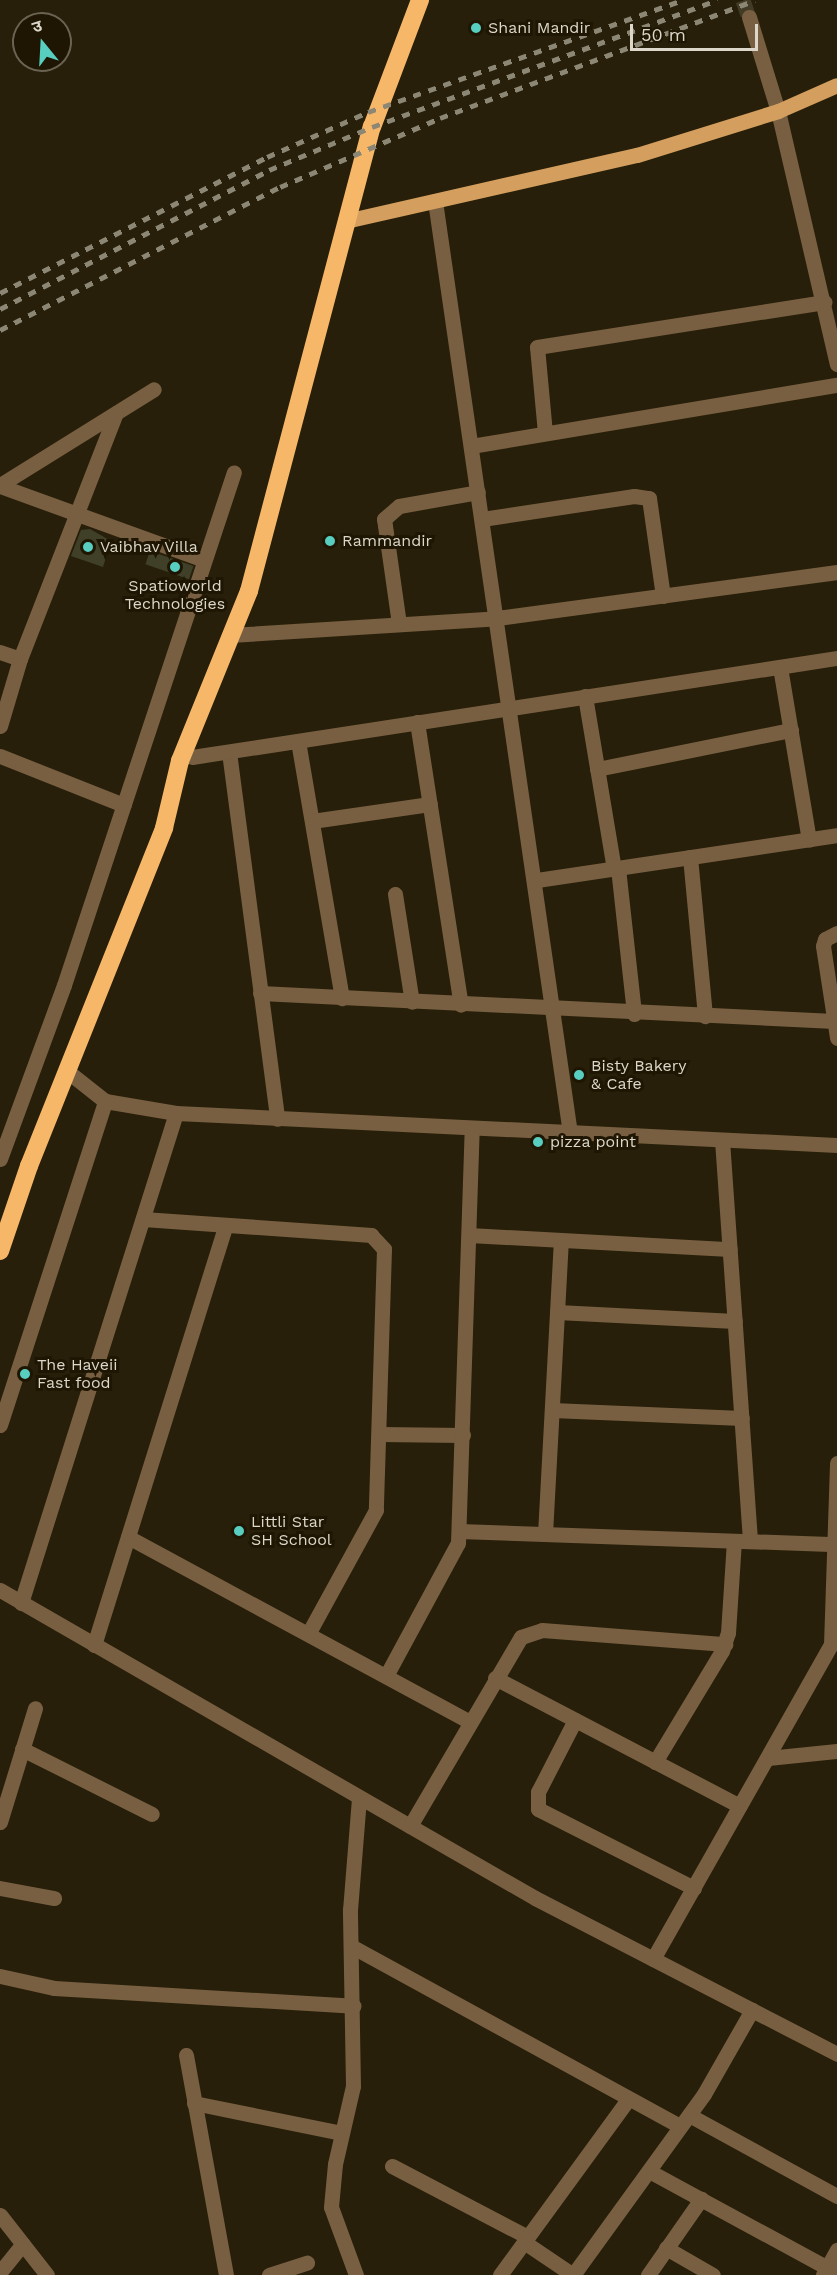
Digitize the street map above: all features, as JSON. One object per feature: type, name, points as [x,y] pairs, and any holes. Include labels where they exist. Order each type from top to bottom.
[{"type":"highway","points":[[0,1251],[67,1071],[164,828],[180,761],[249,591],[350,220],[372,127],[420,0]]},
{"type":"main road","points":[[350,220],[637,155],[778,111],[837,85]]},
{"type":"street","points":[[749,17],[778,111],[825,302],[835,329],[837,364]]},
{"type":"street","points":[[435,201],[537,880],[552,1011],[570,1133]]},
{"type":"street","points":[[545,433],[537,347],[825,302]]},
{"type":"street","points":[[471,446],[837,385]]},
{"type":"street","points":[[0,485],[154,389]]},
{"type":"street","points":[[0,726],[20,659],[116,413]]},
{"type":"street","points":[[0,1158],[124,805],[234,472]]},
{"type":"street","points":[[0,485],[204,560]]},
{"type":"street","points":[[399,624],[384,519],[399,506],[478,492]]},
{"type":"street","points":[[482,519],[634,496],[649,498],[663,596]]},
{"type":"street","points":[[230,634],[497,618],[837,573]]},
{"type":"street","points":[[0,652],[20,659]]},
{"type":"street","points":[[192,757],[837,658]]},
{"type":"street","points":[[780,667],[809,840]]},
{"type":"street","points":[[585,696],[616,868],[634,1014]]},
{"type":"street","points":[[417,722],[461,1005]]},
{"type":"street","points":[[597,769],[790,730]]},
{"type":"street","points":[[298,741],[342,998]]},
{"type":"street","points":[[229,752],[277,1119]]},
{"type":"street","points":[[0,756],[124,805]]},
{"type":"street","points":[[312,820],[430,804]]},
{"type":"street","points":[[537,880],[837,835]]},
{"type":"street","points":[[690,857],[705,1016]]},
{"type":"street","points":[[395,894],[412,1002]]},
{"type":"street","points":[[837,933],[825,939],[823,946],[837,1038]]},
{"type":"street","points":[[260,993],[552,1011],[834,1021]]},
{"type":"street","points":[[67,1071],[105,1101],[176,1113],[837,1145]]},
{"type":"street","points":[[0,1425],[105,1101]]},
{"type":"street","points":[[21,1603],[176,1113]]},
{"type":"street","points":[[386,1676],[454,1555],[459,1531],[472,1128]]},
{"type":"street","points":[[655,1761],[725,1644],[742,1541],[742,1418],[722,1140]]},
{"type":"street","points":[[143,1219],[371,1235],[380,1240],[386,1260],[374,1519],[308,1634]]},
{"type":"street","points":[[94,1645],[226,1225]]},
{"type":"street","points":[[469,1235],[730,1249]]},
{"type":"street","points":[[545,1534],[561,1240]]},
{"type":"street","points":[[557,1312],[735,1321]]},
{"type":"street","points":[[552,1410],[742,1418]]},
{"type":"street","points":[[379,1434],[463,1435]]},
{"type":"street","points":[[653,1959],[834,1645],[837,1463]]},
{"type":"street","points":[[459,1531],[836,1544]]},
{"type":"street","points":[[128,1537],[470,1722]]},
{"type":"street","points":[[0,1590],[410,1826],[653,1959],[837,2054]]},
{"type":"street","points":[[410,1826],[513,1646],[532,1631],[725,1644]]},
{"type":"street","points":[[495,1678],[741,1806]]},
{"type":"street","points":[[0,1822],[35,1708]]},
{"type":"street","points":[[575,1720],[538,1792],[538,1809],[694,1888]]},
{"type":"street","points":[[22,1749],[152,1814]]},
{"type":"street","points":[[768,1758],[837,1751]]},
{"type":"street","points":[[356,2275],[332,2214],[341,2133],[352,2095],[352,1848],[359,1797]]},
{"type":"street","points":[[0,1888],[54,1898]]},
{"type":"street","points":[[351,1946],[627,2101],[685,2121],[837,2196]]},
{"type":"street","points":[[0,1976],[54,1988],[353,2006]]},
{"type":"street","points":[[392,2166],[526,2239],[573,2275],[685,2121],[752,2010]]},
{"type":"street","points":[[186,2055],[226,2275]]},
{"type":"street","points":[[500,2275],[627,2101]]},
{"type":"street","points":[[194,2103],[341,2133]]},
{"type":"street","points":[[649,2171],[829,2272],[837,2250]]},
{"type":"street","points":[[648,2275],[701,2199]]},
{"type":"street","points":[[0,2215],[47,2275]]},
{"type":"street","points":[[0,2272],[23,2244]]},
{"type":"street","points":[[666,2248],[713,2275]]},
{"type":"street","points":[[269,2275],[307,2263]]},
{"type":"building","name":"Vaibhav Villa","points":[[90,529],[111,541],[103,567],[71,556],[81,530]]},
{"type":"building","name":"Spatioworld Technologies","points":[[150,551],[193,566],[189,579],[145,564]]},
{"type":"tunnel","points":[[743,0],[749,17]]},
{"type":"railway","points":[[0,293],[267,157],[368,112],[682,0]]},
{"type":"railway","points":[[0,309],[269,170],[372,127],[717,0]]},
{"type":"railway","points":[[0,330],[280,187],[440,118],[755,0]]},
{"type":"place","name":"Shani Mandir","points":[[476,28]]},
{"type":"place","name":"Rammandir","points":[[330,541]]},
{"type":"place","name":"Vaibhav Villa","points":[[88,547]]},
{"type":"place","name":"Spatioworld Technologies","points":[[175,567]]},
{"type":"place","name":"Bisty Bakery & Cafe","points":[[579,1075]]},
{"type":"place","name":"pizza point","points":[[538,1142]]},
{"type":"place","name":"The Haveii Fast food","points":[[25,1374]]},
{"type":"place","name":"Littli Star SH School","points":[[239,1531]]}]
